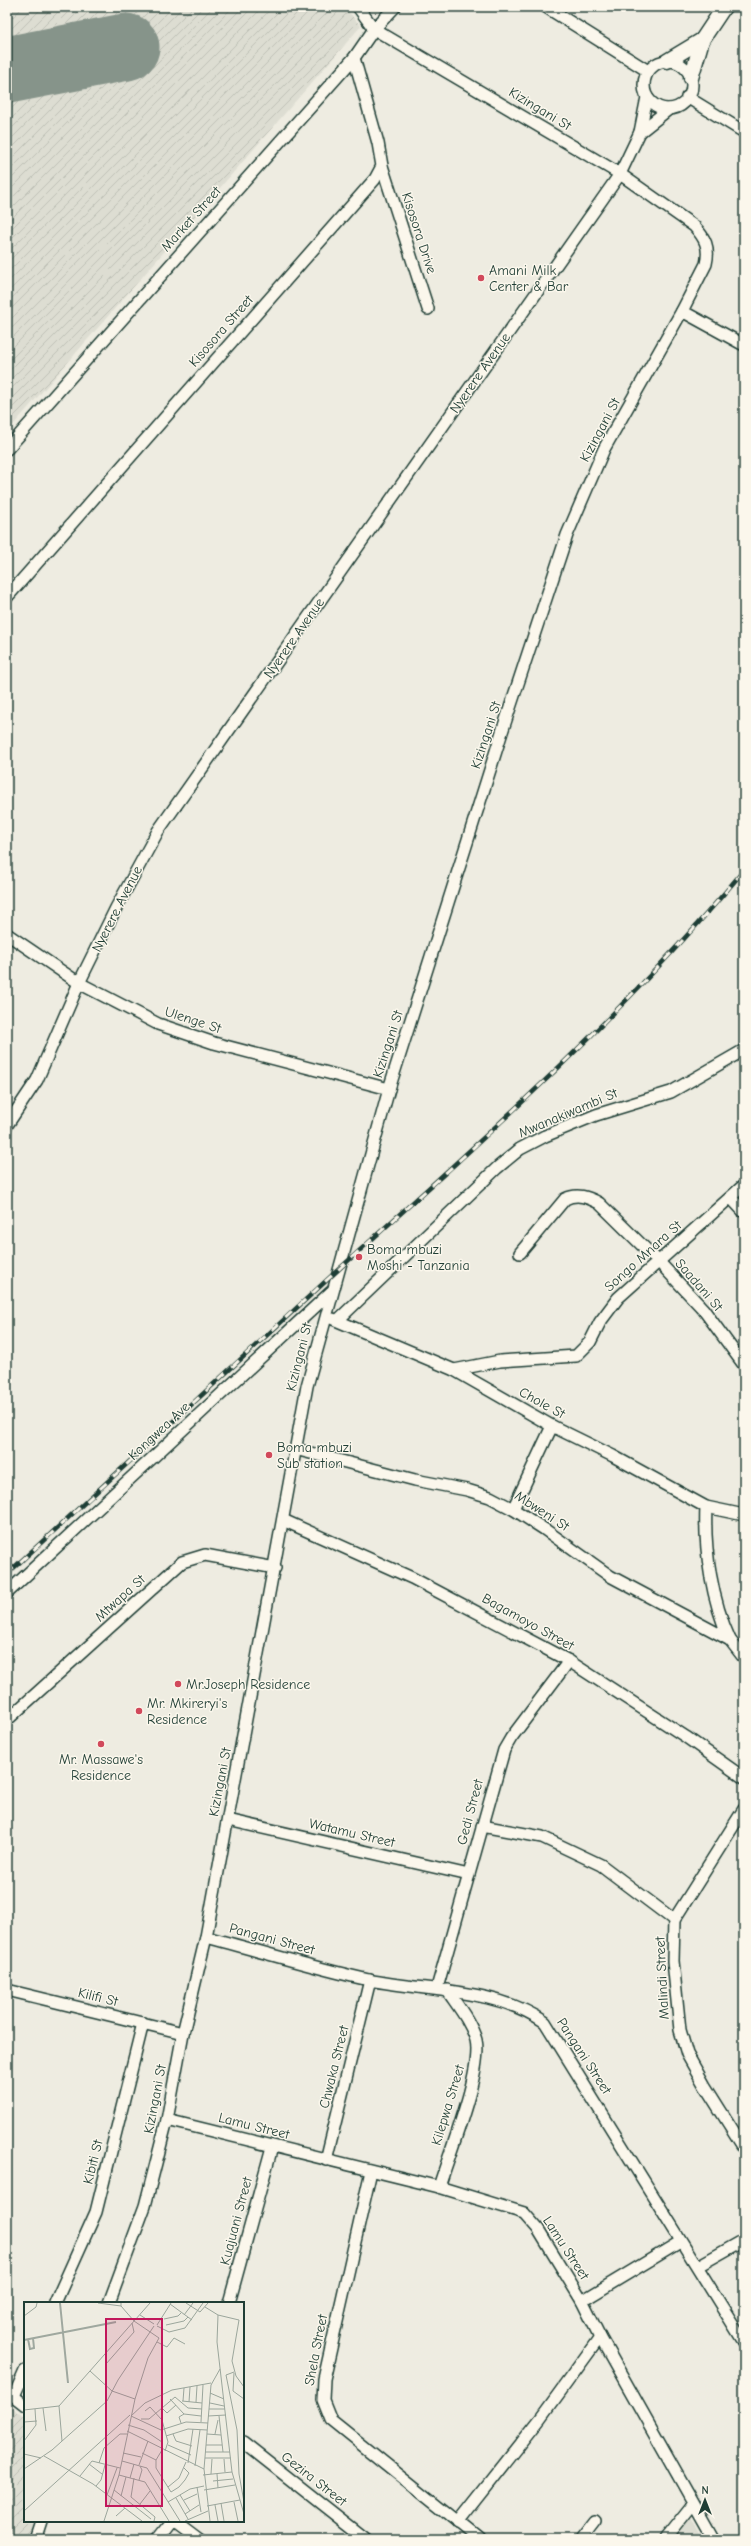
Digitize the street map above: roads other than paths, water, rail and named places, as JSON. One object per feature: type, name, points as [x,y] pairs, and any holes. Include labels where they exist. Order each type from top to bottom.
[{"type":"main road","points":[[691,78],[702,40],[724,7]]},
{"type":"main road","points":[[667,61],[702,40]]},
{"type":"street","name":"Kizingani St","points":[[109,2302],[145,2206],[168,2120],[183,2033],[206,1937],[275,1568],[307,1386],[331,1291],[389,1089],[502,732],[567,536],[604,449],[682,311],[706,264],[707,245],[703,236],[694,226],[620,174],[374,28],[358,7]]},
{"type":"street","name":"Market Street","points":[[7,449],[354,58],[374,28],[395,7]]},
{"type":"street","points":[[546,7],[648,71]]},
{"type":"street","points":[[354,58],[378,143],[382,166]]},
{"type":"street","points":[[667,61],[677,63],[686,68],[691,78],[692,87],[688,97],[681,106],[669,109],[640,132],[647,97],[644,84],[648,71],[656,64],[667,61]]},
{"type":"street","points":[[647,97],[656,106],[669,109]]},
{"type":"street","points":[[688,97],[744,132]]},
{"type":"street","name":"Nyerere Avenue","points":[[7,1125],[37,1080],[79,983],[116,908],[158,831],[620,174],[640,132]]},
{"type":"street","name":"Kisosora Drive","points":[[382,166],[428,309]]},
{"type":"street","name":"Kisosora Street","points":[[7,597],[375,179],[382,166]]},
{"type":"street","points":[[682,311],[744,345]]},
{"type":"street","name":"Ulenge St","points":[[7,934],[79,983],[158,1024],[214,1043],[389,1089]]},
{"type":"street","name":"Mwanakiwambi St","points":[[338,1320],[497,1168],[520,1149],[596,1115],[672,1092],[744,1050]]},
{"type":"street","name":"Songo Mnara St","points":[[454,1370],[500,1361],[576,1356],[590,1342],[600,1322],[618,1298],[744,1185]]},
{"type":"street","name":"Saadani St","points":[[520,1253],[565,1199],[572,1196],[580,1196],[599,1203],[659,1262],[703,1309],[744,1366]]},
{"type":"street","points":[[731,1198],[744,1212]]},
{"type":"street","name":"Kongwea Ave","points":[[7,1593],[331,1291]]},
{"type":"street","name":"Chole St","points":[[324,1318],[338,1320],[454,1370],[552,1426],[614,1456],[706,1506],[744,1515]]},
{"type":"street","points":[[513,1509],[552,1426]]},
{"type":"street","name":"Mbweni St","points":[[295,1450],[415,1480],[467,1490],[513,1509],[610,1576],[730,1640],[744,1658]]},
{"type":"street","points":[[706,1506],[706,1525],[713,1581],[723,1624],[730,1640]]},
{"type":"street","name":"Bagamoyo Street","points":[[283,1520],[412,1578],[569,1661],[686,1736],[744,1778]]},
{"type":"street","name":"Mtwapa St","points":[[7,1720],[182,1562],[205,1555],[275,1568]]},
{"type":"street","name":"Gedi Street","points":[[442,1989],[482,1826],[508,1744],[569,1661]]},
{"type":"street","name":"Malindi Street","points":[[744,1809],[674,1920],[674,1961],[680,2030],[687,2054],[705,2086],[744,2148]]},
{"type":"street","name":"Watamu Street","points":[[228,1820],[469,1875]]},
{"type":"street","points":[[482,1826],[542,1837],[602,1865],[674,1920]]},
{"type":"street","name":"Pangani Street","points":[[206,1937],[370,1980],[442,1989],[517,2007],[545,2022],[680,2242],[698,2266],[744,2342]]},
{"type":"street","name":"Chwaka Street","points":[[326,2160],[370,1980]]},
{"type":"street","name":"Kilepwa Street","points":[[439,2187],[474,2075],[478,2054],[472,2028],[442,1989]]},
{"type":"street","name":"Kilifi St","points":[[7,1990],[183,2033]]},
{"type":"street","name":"Kibiti St","points":[[55,2302],[96,2212],[143,2023]]},
{"type":"street","name":"Lamu Street","points":[[168,2120],[439,2187],[524,2213],[538,2229],[582,2301],[600,2338],[714,2539]]},
{"type":"street","name":"Kuajuani Street","points":[[229,2302],[272,2146]]},
{"type":"street","name":"Shela Street","points":[[371,2171],[324,2379],[323,2400],[331,2420],[479,2539]]},
{"type":"street","points":[[698,2266],[744,2240]]},
{"type":"street","points":[[582,2301],[680,2242]]},
{"type":"street","points":[[458,2523],[600,2338]]},
{"type":"street","points":[[24,2373],[10,2394],[24,2404]]},
{"type":"street","name":"Gezira Street","points":[[244,2443],[366,2539]]},
{"type":"street","points":[[665,2539],[693,2504]]},
{"type":"street","points":[[581,2539],[595,2521]]},
{"type":"street","points":[[35,2539],[41,2522]]},
{"type":"street","points":[[158,2539],[171,2522]]},
{"type":"street","points":[[177,2522],[200,2539]]},
{"type":"railway","points":[[7,1574],[549,1077],[649,977],[744,870]]},
{"type":"place","name":"Amani Milk Center & Bar","points":[[481,278]]},
{"type":"place","name":"Boma mbuzi Moshi - Tanzania","points":[[359,1257]]},
{"type":"place","name":"Boma mbuzi Sub station","points":[[269,1455]]},
{"type":"place","name":"Mr.Joseph Residence","points":[[178,1684]]},
{"type":"place","name":"Mr. Mkireryi's Residence","points":[[139,1711]]},
{"type":"place","name":"Mr. Massawe's Residence","points":[[101,1744]]}]
